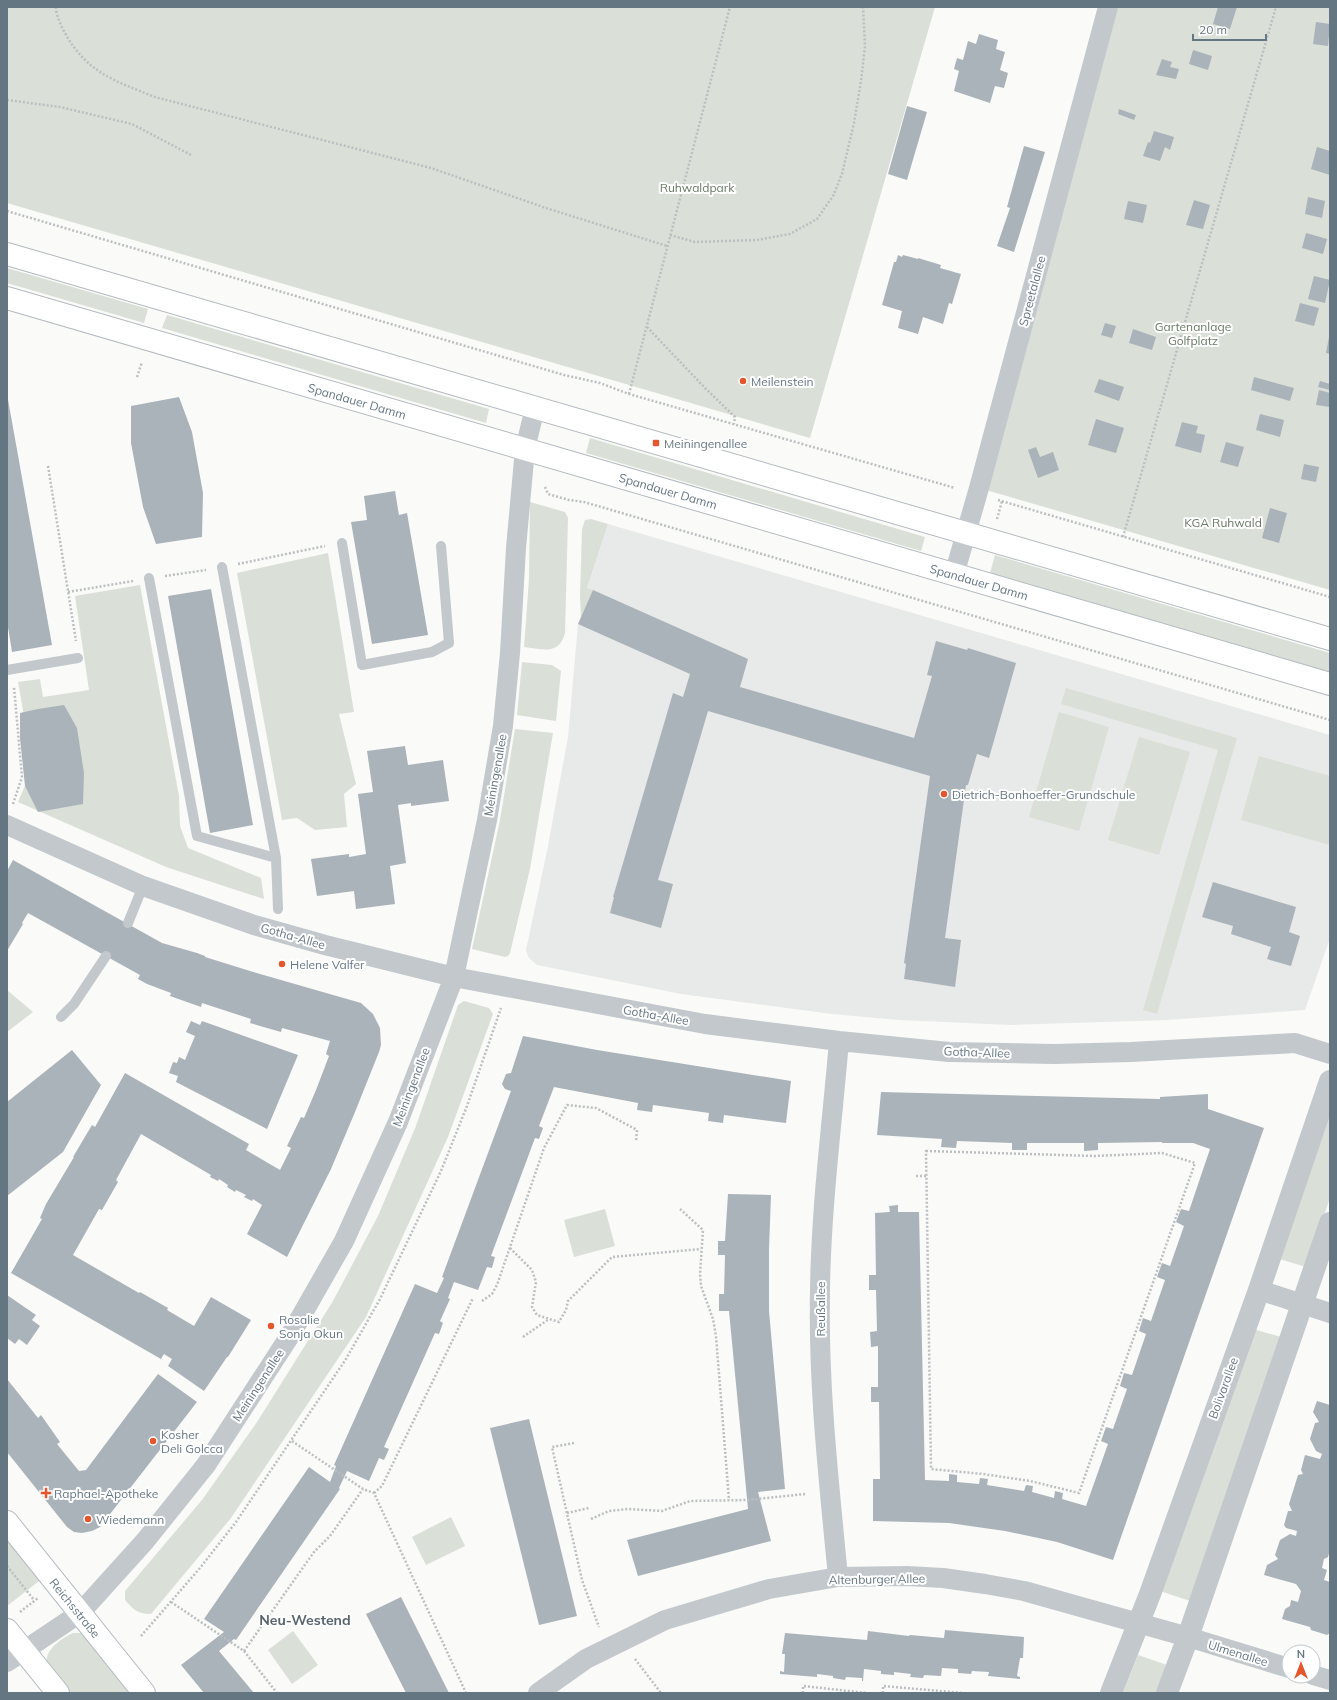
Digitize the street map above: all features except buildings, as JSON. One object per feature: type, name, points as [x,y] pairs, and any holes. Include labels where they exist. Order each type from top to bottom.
[{"type":"main road","points":[[7,254],[1330,639]]},
{"type":"main road","name":"Spandauer Damm","points":[[7,298],[1330,684]]},
{"type":"main road","name":"Reichsstraße","points":[[7,1522],[144,1693]]},
{"type":"main road","points":[[11,1622],[15,1656],[58,1693]]},
{"type":"street","name":"Spreetalallee","points":[[954,575],[1108,7]]},
{"type":"street","name":"Meiningenallee","points":[[15,1656],[80,1614],[145,1541],[206,1465],[291,1334],[344,1242],[398,1122],[454,977],[487,820],[503,726],[525,449],[535,408]]},
{"type":"street","name":"Gotha-Allee","points":[[7,825],[26,835],[143,886],[254,925],[325,945],[454,977],[705,1024],[839,1041],[949,1052],[1054,1054],[1131,1052],[1295,1043],[1330,1054]]},
{"type":"street","name":"Reußallee","points":[[838,1577],[820,1372],[820,1291],[825,1184],[839,1041]]},
{"type":"street","name":"Bolivarallee","points":[[1112,1693],[1139,1624],[1259,1290],[1330,1081]]},
{"type":"street","points":[[1167,1693],[1188,1637],[1330,1223]]},
{"type":"street","points":[[1259,1290],[1330,1313]]},
{"type":"street","name":"Altenburger Allee","points":[[538,1693],[586,1659],[665,1620],[769,1589],[838,1577],[907,1576],[942,1578],[985,1584],[1024,1591],[1188,1637]]},
{"type":"street","name":"Ulmenallee","points":[[1188,1637],[1281,1666]]},
{"type":"lane","points":[[342,543],[362,665],[432,652],[449,643],[441,546]]},
{"type":"lane","points":[[222,567],[276,858],[278,909]]},
{"type":"lane","points":[[149,578],[198,836],[276,858]]},
{"type":"lane","points":[[10,670],[78,658]]},
{"type":"lane","points":[[128,923],[143,886]]},
{"type":"lane","points":[[62,1017],[74,1004],[106,956]]},
{"type":"path","points":[[56,7],[63,30],[72,47],[94,69],[123,85],[155,97],[431,168],[546,208],[667,246]]},
{"type":"path","points":[[7,211],[564,375],[600,383],[629,394],[730,7]]},
{"type":"path","points":[[670,235],[695,242],[757,240],[790,234],[817,219],[833,196],[842,174],[854,123],[861,80],[864,46],[863,7]]},
{"type":"path","points":[[1123,538],[1276,7]]},
{"type":"path","points":[[7,100],[60,107],[132,124],[191,155]]},
{"type":"path","points":[[646,326],[735,417],[734,424]]},
{"type":"path","points":[[48,466],[78,658]]},
{"type":"path","points":[[548,494],[569,500],[584,502],[1330,720]]},
{"type":"path","points":[[10,670],[22,777],[13,804]]},
{"type":"path","points":[[141,1636],[200,1568],[236,1522],[346,1360],[380,1299],[441,1171],[467,1106],[502,1004]]},
{"type":"path","points":[[482,1302],[492,1294],[497,1285],[544,1148],[567,1105],[596,1108],[637,1130],[636,1142]]},
{"type":"path","points":[[926,1151],[1095,1156],[1162,1153],[1195,1163],[1079,1493],[1030,1481],[983,1474],[931,1469],[926,1176],[926,1151]]},
{"type":"path","points":[[916,1176],[926,1176]]},
{"type":"path","points":[[680,1209],[703,1230],[700,1274],[701,1286],[713,1319],[718,1355],[729,1500]]},
{"type":"path","points":[[510,1248],[532,1270],[536,1282],[532,1307],[537,1315],[559,1322],[566,1310],[568,1301],[612,1257],[701,1249]]},
{"type":"path","points":[[374,1493],[382,1486],[473,1298]]},
{"type":"path","points":[[523,1337],[549,1319]]},
{"type":"path","points":[[292,1441],[363,1489],[374,1493],[466,1693]]},
{"type":"path","points":[[574,1443],[552,1447],[582,1580],[601,1631]]},
{"type":"path","points":[[244,1651],[314,1552],[330,1536],[363,1489]]},
{"type":"path","points":[[591,1519],[609,1511],[628,1508],[662,1511],[690,1501],[753,1500],[805,1494]]},
{"type":"path","points":[[567,1513],[588,1508]]},
{"type":"path","points":[[7,1566],[34,1600]]},
{"type":"path","points":[[11,1622],[39,1596]]},
{"type":"path","points":[[171,1602],[244,1651],[277,1693]]},
{"type":"path","points":[[634,1658],[662,1693]]},
{"type":"path","points":[[803,1693],[803,1686],[867,1693]]},
{"type":"path","points":[[883,1693],[883,1686],[963,1693]]},
{"type":"shaded area","name":"Dietrich-Bonhoeffer-Grundschule","points":[[608,524],[1330,735],[1330,938],[1305,1010],[1168,1020],[1012,1025],[898,1020],[832,1014],[681,994],[537,965],[529,958],[526,950],[547,851],[568,737],[578,624],[592,590],[587,588]]},
{"type":"green space","name":"Ruhwaldpark","points":[[7,7],[935,7],[810,438],[7,203]]},
{"type":"green space","name":"Gartenanlage Golfplatz","points":[[1108,7],[1330,7],[1330,590],[979,488]]},
{"type":"green space","points":[[7,268],[148,309],[144,323],[7,283]]},
{"type":"green space","points":[[167,315],[489,409],[486,423],[162,328]]},
{"type":"green space","points":[[590,438],[925,537],[921,551],[586,453]]},
{"type":"green space","points":[[530,502],[565,512],[568,518],[565,633],[559,645],[554,648],[543,650],[524,647],[529,579]]},
{"type":"green space","points":[[591,519],[608,524],[587,588],[593,590],[581,619],[580,595],[582,529],[585,520]]},
{"type":"green space","points":[[328,553],[354,712],[339,714],[356,784],[344,794],[347,827],[315,830],[297,818],[282,820],[237,573]]},
{"type":"green space","points":[[995,555],[1330,653],[1330,672],[990,573]]},
{"type":"green space","points":[[140,585],[179,796],[180,826],[188,848],[261,878],[264,899],[166,867],[18,802],[33,767],[18,682],[40,679],[43,697],[89,690],[75,596]]},
{"type":"green space","points":[[522,662],[552,665],[561,671],[556,721],[517,715]]},
{"type":"green space","points":[[1066,688],[1237,738],[1157,1014],[1143,1010],[1218,750],[1061,704]]},
{"type":"green space","points":[[1059,712],[1109,727],[1079,831],[1029,817]]},
{"type":"green space","points":[[515,729],[553,733],[530,869],[510,953],[505,957],[472,949],[500,820]]},
{"type":"green space","points":[[1139,737],[1190,752],[1159,855],[1108,840]]},
{"type":"green space","points":[[1259,756],[1330,776],[1330,845],[1241,820]]},
{"type":"green space","points":[[7,990],[33,1012],[7,1032]]},
{"type":"green space","points":[[464,1001],[489,1008],[493,1014],[448,1137],[366,1317],[231,1518],[151,1614],[142,1613],[136,1610],[125,1600],[125,1591],[202,1500],[257,1422],[333,1301],[378,1216],[416,1126],[458,1005]]},
{"type":"green space","points":[[1330,1103],[1330,1198],[1306,1267],[1276,1258]]},
{"type":"green space","points":[[605,1209],[615,1246],[574,1257],[564,1220]]},
{"type":"green space","points":[[1253,1329],[1281,1337],[1190,1601],[1160,1591]]},
{"type":"green space","points":[[451,1517],[465,1546],[426,1565],[412,1537]]},
{"type":"green space","points":[[7,1534],[43,1578],[7,1606]]},
{"type":"green space","points":[[293,1631],[318,1665],[292,1684],[268,1650]]},
{"type":"green space","points":[[73,1633],[81,1633],[86,1636],[133,1693],[69,1693],[47,1664],[47,1659],[48,1654],[55,1645]]},
{"type":"green space","points":[[1138,1655],[1167,1665],[1156,1693],[1123,1693]]},
{"type":"place","name":"Meilenstein","points":[[743,381]]},
{"type":"place","name":"Meiningenallee","points":[[656,443]]},
{"type":"place","name":"Dietrich-Bonhoeffer-Grundschule","points":[[944,794]]},
{"type":"place","name":"Helene Valfer","points":[[282,964]]},
{"type":"place","name":"Rosalie Sonja Okun","points":[[271,1326]]},
{"type":"place","name":"Kosher Deli Golcca","points":[[153,1441]]},
{"type":"place","name":"Raphael-Apotheke","points":[[46,1493]]},
{"type":"place","name":"Wiedemann","points":[[88,1519]]},
{"type":"district","name":"Neu-Westend","points":[[305,1620]]},
{"type":"park label","name":"KGA Ruhwald","points":[[1223,522]]}]
